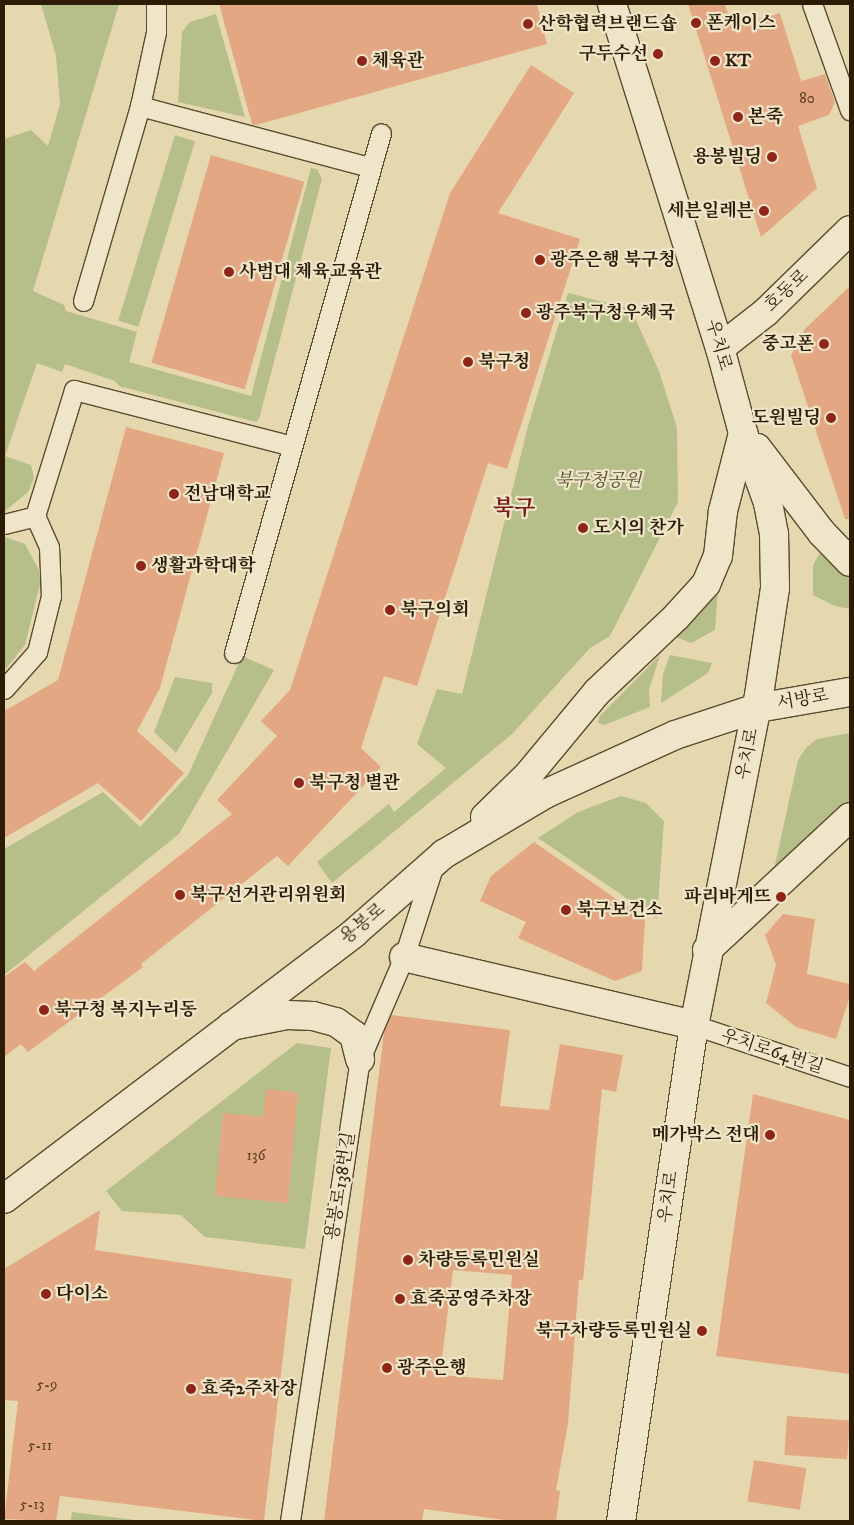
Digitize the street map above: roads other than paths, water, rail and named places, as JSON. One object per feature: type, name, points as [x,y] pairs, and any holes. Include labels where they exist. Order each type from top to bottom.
[{"type":"main road","name":"우치로","points":[[612,4],[720,348],[743,433],[768,503],[774,534],[775,588],[756,708],[707,950],[694,1025],[621,1521]]},
{"type":"main road","name":"호동로","points":[[720,348],[766,312],[850,230]]},
{"type":"main road","points":[[743,433],[768,460],[792,497],[822,533],[850,562]]},
{"type":"main road","points":[[439,859],[529,774],[597,692],[678,616],[706,584],[718,556],[723,510],[743,433]]},
{"type":"main road","name":"서방로","points":[[756,708],[850,692]]},
{"type":"main road","name":"용봉로","points":[[4,1198],[354,933],[439,859],[545,794],[675,735],[756,708]]},
{"type":"main road","points":[[707,950],[850,817]]},
{"type":"main road","points":[[404,958],[694,1025]]},
{"type":"main road","points":[[231,1026],[287,1015],[313,1016],[336,1022],[354,1035],[360,1059]]},
{"type":"lane","points":[[83,301],[140,106],[156,32],[156,4]]},
{"type":"lane","points":[[817,6],[850,110]]},
{"type":"lane","points":[[140,106],[370,166]]},
{"type":"lane","points":[[234,653],[370,166],[381,133]]},
{"type":"lane","points":[[4,689],[37,652],[51,596],[48,548],[35,516],[74,390],[292,446]]},
{"type":"lane","points":[[4,524],[35,516]]},
{"type":"lane","name":"용봉로138번길","points":[[290,1521],[360,1059],[404,958],[439,859]]},
{"type":"lane","name":"우치로64번길","points":[[694,1025],[850,1076]]},
{"type":"place","name":"폰케이스","points":[[696,23]]},
{"type":"place","name":"산학협력브랜드숍","points":[[528,24]]},
{"type":"place","name":"구두수선","points":[[658,54]]},
{"type":"place","name":"체육관","points":[[362,61]]},
{"type":"place","name":"KT","points":[[715,61]]},
{"type":"place","name":"본죽","points":[[738,117]]},
{"type":"place","name":"용봉빌딩","points":[[772,157]]},
{"type":"place","name":"세븐일레븐","points":[[764,211]]},
{"type":"place","name":"광주은행 북구청","points":[[540,260]]},
{"type":"place","name":"사범대 체육교육관","points":[[229,272]]},
{"type":"place","name":"광주북구청우체국","points":[[526,313]]},
{"type":"place","name":"중고폰","points":[[824,344]]},
{"type":"place","name":"북구청","points":[[468,362]]},
{"type":"place","name":"도원빌딩","points":[[831,418]]},
{"type":"place","name":"전남대학교","points":[[174,494]]},
{"type":"place","name":"도시의 찬가","points":[[583,528]]},
{"type":"place","name":"생활과학대학","points":[[141,566]]},
{"type":"place","name":"북구의회","points":[[390,610]]},
{"type":"place","name":"북구청 별관","points":[[299,783]]},
{"type":"place","name":"북구선거관리위원회","points":[[180,895]]},
{"type":"place","name":"파리바게뜨","points":[[781,897]]},
{"type":"place","name":"북구보건소","points":[[566,910]]},
{"type":"place","name":"북구청 복지누리동","points":[[44,1010]]},
{"type":"place","name":"메가박스 전대","points":[[770,1135]]},
{"type":"place","name":"차량등록민원실","points":[[408,1260]]},
{"type":"place","name":"다이소","points":[[46,1294]]},
{"type":"place","name":"효죽공영주차장","points":[[400,1299]]},
{"type":"place","name":"북구차량등록민원실","points":[[702,1331]]},
{"type":"place","name":"광주은행","points":[[387,1368]]},
{"type":"place","name":"효죽2주차장","points":[[191,1389]]},
{"type":"district","name":"북구","points":[[514,509]]},
{"type":"park label","name":"북구청공원","points":[[598,481]]}]
